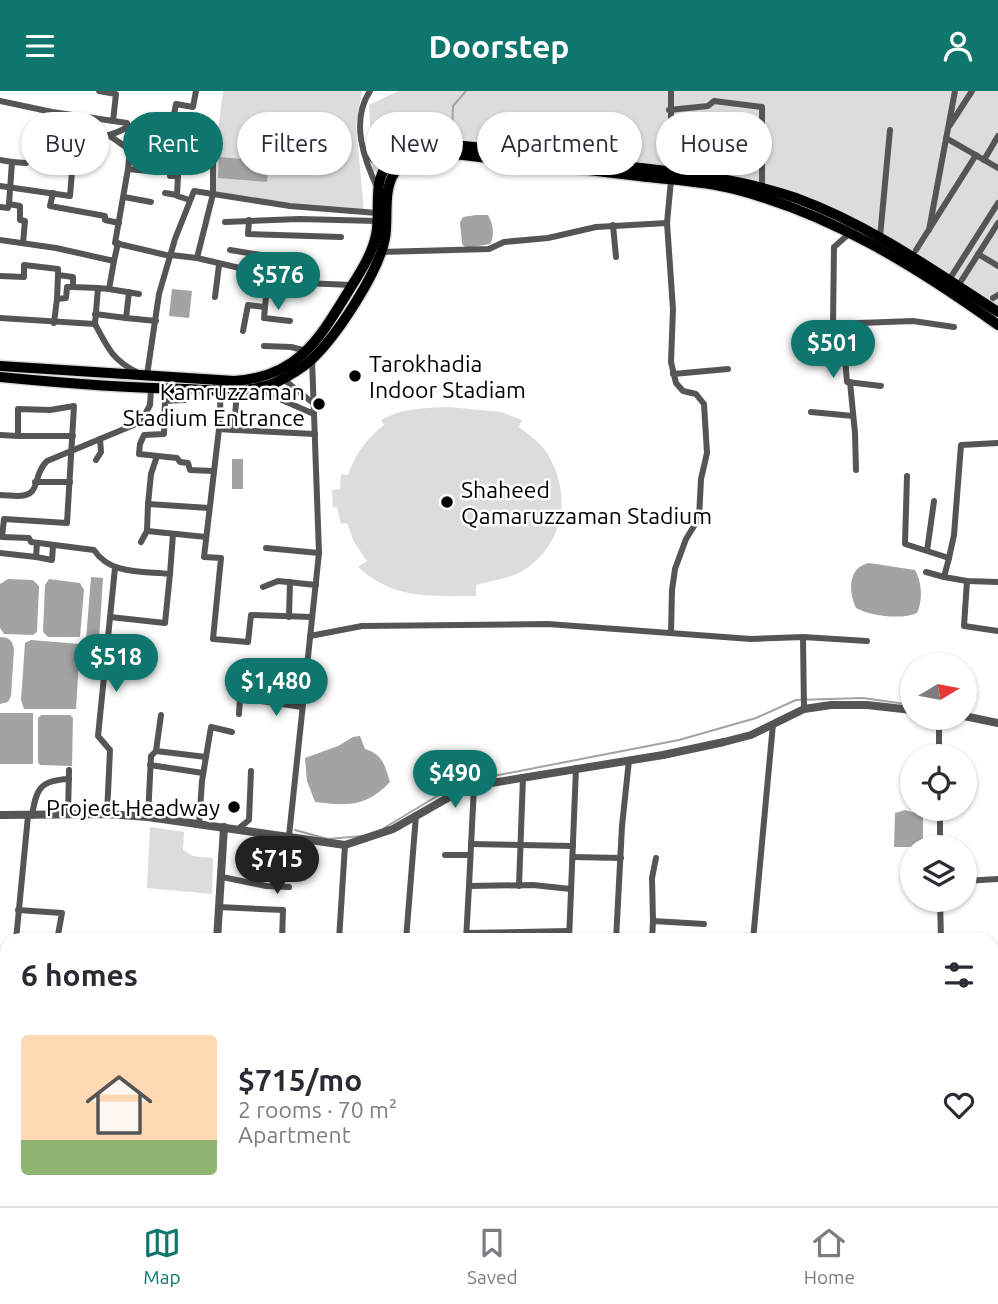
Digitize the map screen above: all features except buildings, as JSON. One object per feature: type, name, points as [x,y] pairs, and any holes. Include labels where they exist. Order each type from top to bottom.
[{"type":"main road","points":[[309,355],[371,252],[383,190],[400,166],[413,157],[433,153],[762,187],[841,217],[880,237],[998,312]]},
{"type":"main road","points":[[671,176],[762,197],[850,233],[949,289],[998,325]]},
{"type":"main road","points":[[0,377],[151,389],[255,388],[309,355],[345,319],[381,252],[385,239],[383,190]]},
{"type":"main road","points":[[0,366],[234,381],[279,375]]},
{"type":"street","points":[[99,91],[116,95],[113,121]]},
{"type":"street","points":[[175,112],[176,104],[193,107],[196,91]]},
{"type":"street","points":[[370,91],[363,106],[361,137],[364,154],[383,190]]},
{"type":"street","points":[[671,91],[671,176],[667,223],[673,309],[671,362],[673,374],[683,391],[696,394],[704,404],[707,453],[701,479],[699,518],[686,539],[675,569],[671,633]]},
{"type":"street","points":[[929,230],[954,91]]},
{"type":"street","points":[[947,134],[972,91]]},
{"type":"street","points":[[0,101],[123,122]]},
{"type":"street","points":[[670,110],[708,106],[714,101],[762,107],[762,187]]},
{"type":"street","points":[[123,130],[110,136],[123,145]]},
{"type":"street","points":[[880,237],[890,130]]},
{"type":"street","points":[[947,134],[998,168]]},
{"type":"street","points":[[984,160],[998,136]]},
{"type":"street","points":[[916,250],[976,155]]},
{"type":"street","points":[[0,160],[21,163]]},
{"type":"street","points":[[0,207],[8,208],[12,162]]},
{"type":"street","points":[[0,186],[71,197],[72,175]]},
{"type":"street","points":[[127,175],[115,243],[197,258],[310,284],[352,285]]},
{"type":"street","points":[[170,175],[178,176],[177,195]]},
{"type":"street","points":[[197,258],[213,194],[213,175]]},
{"type":"street","points":[[23,188],[20,206],[20,220],[25,221],[23,243]]},
{"type":"street","points":[[98,288],[95,324],[111,355],[144,375],[159,294],[194,191],[377,217]]},
{"type":"street","points":[[53,193],[50,206],[106,216],[105,220],[119,223]]},
{"type":"street","points":[[165,193],[190,199]]},
{"type":"street","points":[[124,197],[151,202]]},
{"type":"street","points":[[954,283],[998,203]]},
{"type":"street","points":[[9,204],[20,206]]},
{"type":"street","points":[[225,222],[377,217]]},
{"type":"street","points":[[299,219],[300,237]]},
{"type":"street","points":[[248,220],[248,251]]},
{"type":"street","points":[[381,252],[489,249],[504,242],[548,239],[613,225],[667,223]]},
{"type":"street","points":[[954,283],[978,254],[998,223]]},
{"type":"street","points":[[613,225],[615,257]]},
{"type":"street","points":[[850,233],[834,247],[833,324],[913,321],[954,327]]},
{"type":"street","points":[[248,234],[341,237]]},
{"type":"street","points":[[0,240],[114,261]]},
{"type":"street","points":[[109,289],[118,243]]},
{"type":"street","points":[[230,250],[273,257],[305,258]]},
{"type":"street","points":[[978,254],[998,266]]},
{"type":"street","points":[[0,276],[24,277],[24,265],[58,269],[54,323]]},
{"type":"street","points":[[215,297],[219,265]]},
{"type":"street","points":[[268,274],[264,318],[290,321]]},
{"type":"street","points":[[58,275],[73,278],[73,287]]},
{"type":"street","points":[[57,299],[66,298],[67,287],[139,294]]},
{"type":"street","points":[[126,318],[129,292]]},
{"type":"street","points":[[243,331],[247,305],[265,307]]},
{"type":"street","points":[[95,314],[156,321]]},
{"type":"street","points":[[0,318],[95,324]]},
{"type":"street","points":[[842,323],[847,382],[881,386]]},
{"type":"street","points":[[264,346],[291,347],[309,355],[314,414],[319,553],[289,836]]},
{"type":"street","points":[[673,374],[728,369]]},
{"type":"street","points":[[279,375],[313,403]]},
{"type":"street","points":[[850,382],[856,470]]},
{"type":"street","points":[[255,388],[314,414]]},
{"type":"street","points":[[0,495],[31,494],[41,467],[47,461],[141,422],[150,405],[151,389]]},
{"type":"street","points":[[187,389],[185,400],[165,401],[164,434],[144,435],[139,454],[177,458],[180,462],[188,463],[190,470],[213,471]]},
{"type":"street","points":[[221,390],[204,557],[221,558],[213,639],[248,642],[251,615],[312,617]]},
{"type":"street","points":[[234,430],[237,390]]},
{"type":"street","points":[[18,436],[18,409],[50,410],[74,406],[67,523],[4,519],[2,537],[29,538],[31,542],[94,550],[115,568],[170,573]]},
{"type":"street","points":[[811,412],[853,416]]},
{"type":"street","points":[[219,429],[315,434]]},
{"type":"street","points":[[0,435],[73,436]]},
{"type":"street","points":[[96,460],[101,452],[100,439]]},
{"type":"street","points":[[944,577],[954,535],[961,445],[998,443]]},
{"type":"street","points":[[142,542],[146,531],[151,474],[157,456]]},
{"type":"street","points":[[907,476],[905,544],[949,558]]},
{"type":"street","points":[[35,482],[70,482]]},
{"type":"street","points":[[927,551],[934,501]]},
{"type":"street","points":[[149,504],[209,508]]},
{"type":"street","points":[[146,531],[206,537]]},
{"type":"street","points":[[110,617],[165,623],[173,534]]},
{"type":"street","points":[[36,557],[37,543]]},
{"type":"street","points":[[0,554],[52,560],[53,546]]},
{"type":"street","points":[[266,548],[319,553]]},
{"type":"street","points":[[107,814],[110,750],[97,736],[115,568]]},
{"type":"street","points":[[926,572],[967,581],[998,582]]},
{"type":"street","points":[[262,587],[278,581],[316,585]]},
{"type":"street","points":[[967,581],[964,626],[998,631]]},
{"type":"street","points":[[289,617],[290,582]]},
{"type":"street","points":[[310,636],[362,627],[548,624],[751,639],[803,637],[867,641]]},
{"type":"street","points":[[803,637],[804,709]]},
{"type":"street","points":[[239,714],[241,680],[269,683],[271,670],[305,675]]},
{"type":"street","points":[[240,698],[302,707]]},
{"type":"street","points":[[0,814],[107,814],[148,817],[345,845],[393,829],[467,787],[724,742],[751,735],[804,709],[831,705],[900,709]]},
{"type":"street","points":[[148,817],[151,756],[156,751],[160,715]]},
{"type":"street","points":[[977,719],[998,723]]},
{"type":"street","points":[[754,933],[773,724]]},
{"type":"street","points":[[199,825],[203,773],[211,727],[232,732]]},
{"type":"street","points":[[156,751],[206,757]]},
{"type":"street","points":[[176,768],[178,754]]},
{"type":"street","points":[[617,933],[629,760]]},
{"type":"street","points":[[150,765],[203,773]]},
{"type":"street","points":[[528,933],[569,931],[576,768]]},
{"type":"street","points":[[68,815],[69,770]]},
{"type":"street","points":[[238,829],[249,820],[251,771]]},
{"type":"street","points":[[519,886],[523,777]]},
{"type":"street","points":[[16,933],[30,816],[36,796],[43,785],[50,781],[69,779]]},
{"type":"street","points":[[466,933],[474,786]]},
{"type":"street","points":[[406,933],[416,815]]},
{"type":"street","points":[[217,933],[224,827]]},
{"type":"street","points":[[471,844],[573,846]]},
{"type":"street","points":[[339,933],[345,845]]},
{"type":"street","points":[[445,855],[470,855]]},
{"type":"street","points":[[573,857],[621,858]]},
{"type":"street","points":[[652,933],[652,879],[656,858]]},
{"type":"street","points":[[222,877],[266,886],[289,887]]},
{"type":"street","points":[[977,881],[998,880]]},
{"type":"street","points":[[469,886],[533,885],[571,889]]},
{"type":"street","points":[[218,907],[283,909],[282,933]]},
{"type":"street","points":[[18,910],[62,913],[58,933]]},
{"type":"street","points":[[940,912],[941,933]]},
{"type":"street","points":[[653,921],[704,924]]},
{"type":"shaded area","points":[[223,91],[362,91],[356,124],[364,212],[210,193],[212,175],[223,175],[223,112],[220,112]]},
{"type":"shaded area","points":[[398,91],[998,91],[998,310],[893,243],[770,187],[701,175],[772,175],[772,112],[656,112],[656,167],[642,165],[642,112],[477,112],[477,143],[463,141],[463,112],[369,112],[369,105]]},
{"type":"shaded area","points":[[223,157],[237,158],[237,175],[268,175],[267,182],[218,178],[218,175],[223,175]]},
{"type":"shaded area","points":[[488,215],[493,229],[492,241],[490,244],[466,248],[462,244],[460,222],[463,217]]},
{"type":"shaded area","points":[[172,289],[192,291],[189,318],[169,316]]},
{"type":"shaded area","name":"Shaheed Qamaruzzaman Stadium","points":[[449,407],[501,412],[522,420],[519,427],[544,449],[555,468],[562,499],[557,530],[540,557],[515,574],[476,585],[476,596],[414,594],[399,591],[372,578],[358,567],[367,561],[354,542],[347,523],[341,524],[337,507],[333,508],[332,490],[340,489],[341,474],[348,475],[363,447],[384,425],[381,420],[406,411]]},
{"type":"shaded area","points":[[232,459],[243,459],[243,489],[232,489]]},
{"type":"shaded area","points":[[869,563],[915,570],[921,591],[917,613],[886,616],[856,608],[852,581],[857,569]]},
{"type":"shaded area","points":[[91,577],[103,578],[99,641],[86,640]]},
{"type":"shaded area","points":[[8,579],[33,580],[39,586],[37,632],[33,635],[4,634],[0,628],[0,584]]},
{"type":"shaded area","points":[[49,579],[80,583],[84,590],[80,637],[48,637],[43,632],[45,585]]},
{"type":"shaded area","points":[[0,637],[10,640],[14,649],[11,696],[8,702],[0,704]]},
{"type":"shaded area","points":[[31,640],[80,644],[76,709],[24,709],[21,700],[25,643]]},
{"type":"shaded area","points":[[0,713],[33,713],[33,764],[0,764]]},
{"type":"shaded area","points":[[41,715],[70,715],[73,718],[72,766],[40,765],[38,718]]},
{"type":"shaded area","points":[[360,736],[365,749],[376,754],[382,761],[390,782],[373,796],[356,803],[315,802],[307,781],[305,758]]},
{"type":"shaded area","points":[[900,812],[900,821],[923,821],[923,835],[900,835],[900,847],[894,847],[895,813]]},
{"type":"shaded area","points":[[150,827],[184,832],[183,850],[193,856],[213,858],[212,894],[147,888]]},
{"type":"waterway","points":[[453,112],[453,106],[466,91]]},
{"type":"waterway","points":[[384,828],[444,792],[473,780],[679,740],[756,718],[796,700],[863,698],[900,703]]},
{"type":"waterway","points":[[295,830],[328,839],[362,836]]},
{"type":"place","name":"Tarokhadia Indoor Stadiam","points":[[355,376]]},
{"type":"place","name":"Kamruzzaman Stadium Entrance","points":[[319,404]]},
{"type":"place","name":"Shaheed Qamaruzzaman Stadium","points":[[447,502]]},
{"type":"place","name":"Project Headway","points":[[234,807]]}]
